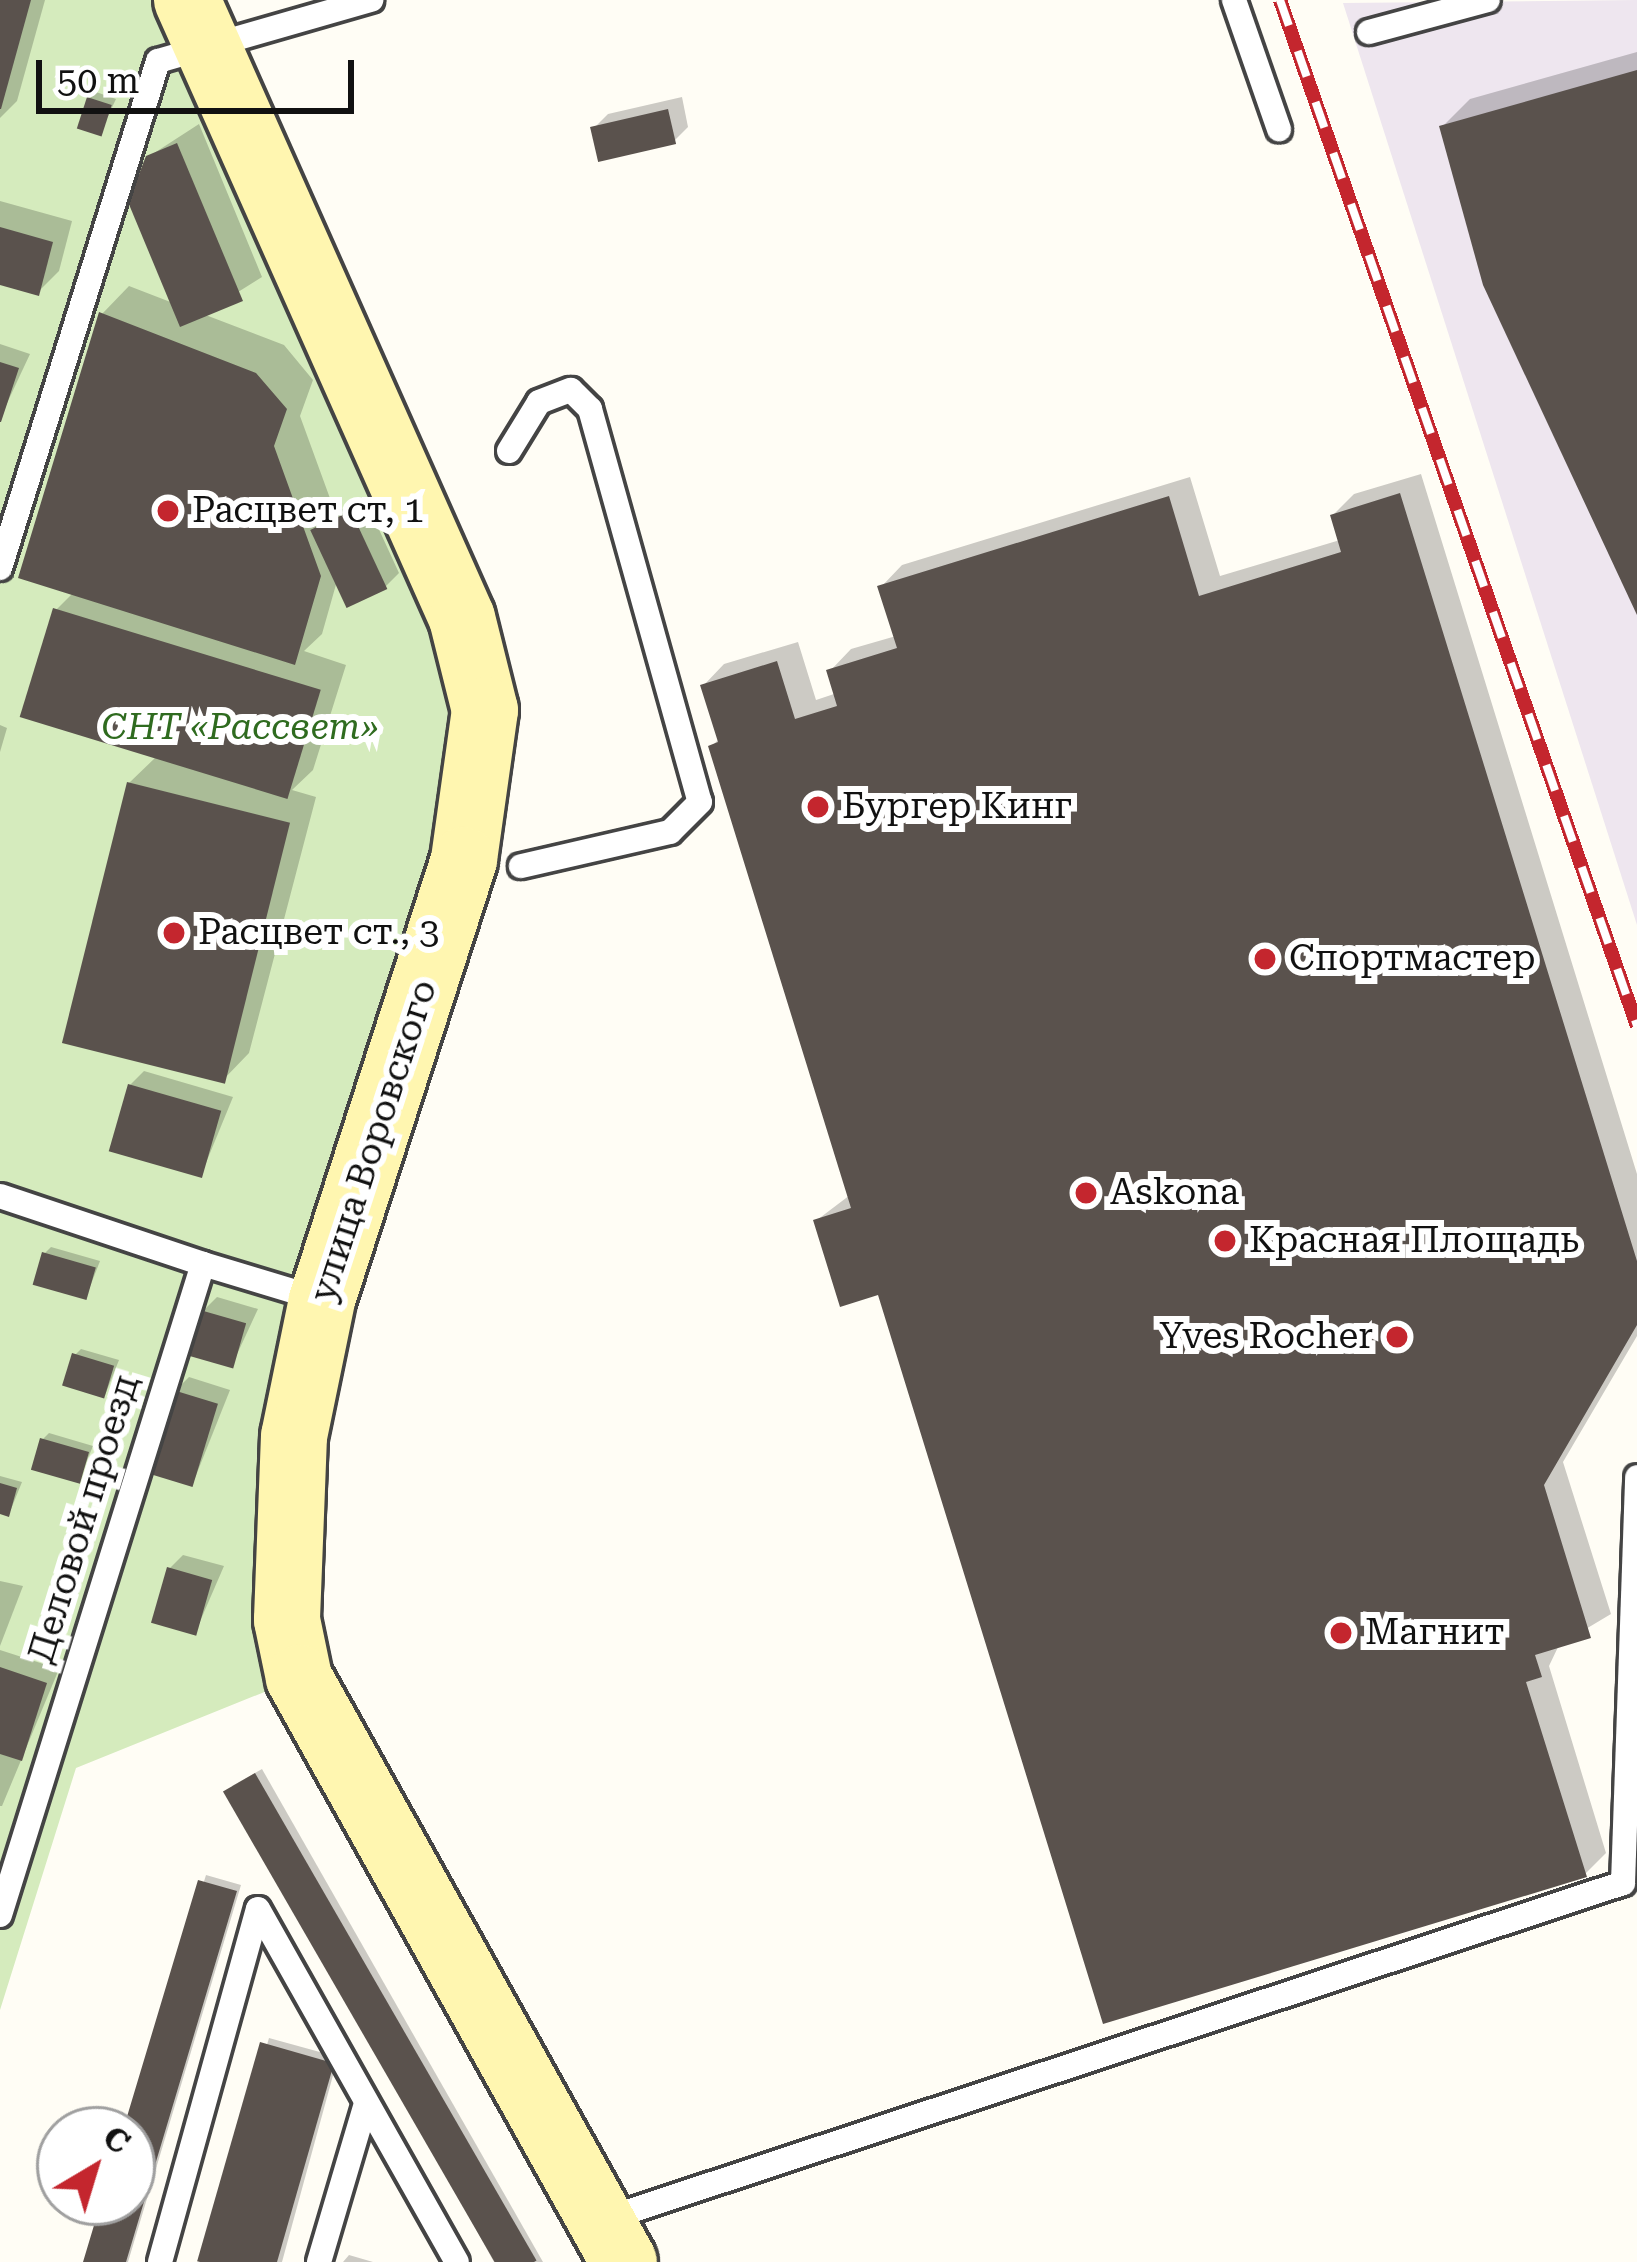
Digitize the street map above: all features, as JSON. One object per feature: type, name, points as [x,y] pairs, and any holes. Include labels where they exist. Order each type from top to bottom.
[{"type":"street","name":"улица Воровского","points":[[197,23],[462,618],[485,710],[464,860],[322,1300],[282,1552],[299,1678],[612,2242]]},
{"type":"lane","points":[[0,568],[158,61],[197,23],[370,0]]},
{"type":"lane","points":[[1234,0],[1279,129]]},
{"type":"lane","points":[[1369,32],[1488,0]]},
{"type":"lane","points":[[509,451],[539,402],[571,390],[590,409],[700,802],[670,832],[521,866]]},
{"type":"lane","points":[[0,1196],[322,1300]]},
{"type":"lane","name":"Деловой проезд","points":[[0,1915],[203,1264]]},
{"type":"lane","points":[[612,2242],[1623,1883],[1637,1477]]},
{"type":"lane","points":[[160,2262],[258,1910],[457,2262]]},
{"type":"lane","points":[[319,2262],[367,2103]]},
{"type":"shaded area","points":[[1637,0],[1637,925],[1343,3]]},
{"type":"green space","name":"СНТ «Рассвет»","points":[[0,0],[187,0],[485,710],[322,1300],[299,1678],[76,1768],[0,2010]]},
{"type":"building","points":[[0,0],[31,0],[1,109],[0,109]]},
{"type":"building","points":[[1637,70],[1637,615],[1483,285],[1439,126]]},
{"type":"building","points":[[87,97],[112,105],[102,136],[77,128]]},
{"type":"building","points":[[668,109],[676,144],[598,162],[590,127]]},
{"type":"building","points":[[177,143],[243,301],[180,327],[128,202],[146,156]]},
{"type":"building","points":[[0,227],[53,242],[39,296],[0,285]]},
{"type":"building","name":"Расцвет ст, 1","points":[[99,312],[256,373],[287,409],[274,446],[321,576],[295,665],[18,578]]},
{"type":"building","points":[[0,362],[19,368],[1,422],[0,422]]},
{"type":"building","name":"Красная Площадь","points":[[1400,493],[1637,1261],[1637,1325],[1544,1485],[1591,1638],[1535,1655],[1542,1677],[1526,1682],[1587,1877],[1103,2024],[878,1295],[840,1307],[813,1220],[851,1208],[708,746],[718,742],[700,685],[777,661],[795,719],[837,706],[826,670],[897,648],[877,586],[1169,496],[1199,596],[1341,552],[1330,515]]},
{"type":"building","points":[[351,511],[387,589],[347,608],[310,530]]},
{"type":"building","points":[[53,608],[321,690],[287,799],[20,717]]},
{"type":"building","name":"Расцвет ст., 3","points":[[127,782],[290,823],[225,1084],[62,1043]]},
{"type":"building","points":[[128,1084],[221,1111],[202,1178],[109,1151]]},
{"type":"building","points":[[42,1252],[96,1267],[86,1300],[33,1285]]},
{"type":"building","points":[[200,1310],[246,1323],[233,1368],[187,1355]]},
{"type":"building","points":[[72,1353],[114,1366],[104,1398],[62,1386]]},
{"type":"building","points":[[173,1390],[218,1404],[193,1487],[148,1473]]},
{"type":"building","points":[[40,1438],[89,1452],[80,1484],[31,1470]]},
{"type":"building","points":[[0,1483],[17,1488],[9,1517],[0,1514]]},
{"type":"building","points":[[167,1567],[212,1580],[196,1636],[151,1623]]},
{"type":"building","points":[[0,1667],[47,1683],[22,1761],[0,1754]]},
{"type":"building","points":[[255,1773],[537,2261],[495,2262],[223,1792]]},
{"type":"building","points":[[198,1880],[237,1891],[156,2162],[156,2106],[130,2106]]},
{"type":"building","points":[[260,2042],[334,2063],[277,2262],[197,2261]]},
{"type":"building","points":[[94,2226],[137,2226],[126,2262],[83,2262]]},
{"type":"railway","points":[[1280,0],[1637,1026]]},
{"type":"place","name":"Расцвет ст, 1","points":[[168,511]]},
{"type":"place","name":"Бургер Кинг","points":[[818,807]]},
{"type":"place","name":"Расцвет ст., 3","points":[[174,933]]},
{"type":"place","name":"Спортмастер","points":[[1265,959]]},
{"type":"place","name":"Askona","points":[[1086,1193]]},
{"type":"place","name":"Красная Площадь","points":[[1225,1241]]},
{"type":"place","name":"Yves Rocher","points":[[1397,1337]]},
{"type":"place","name":"Магнит","points":[[1341,1633]]}]
